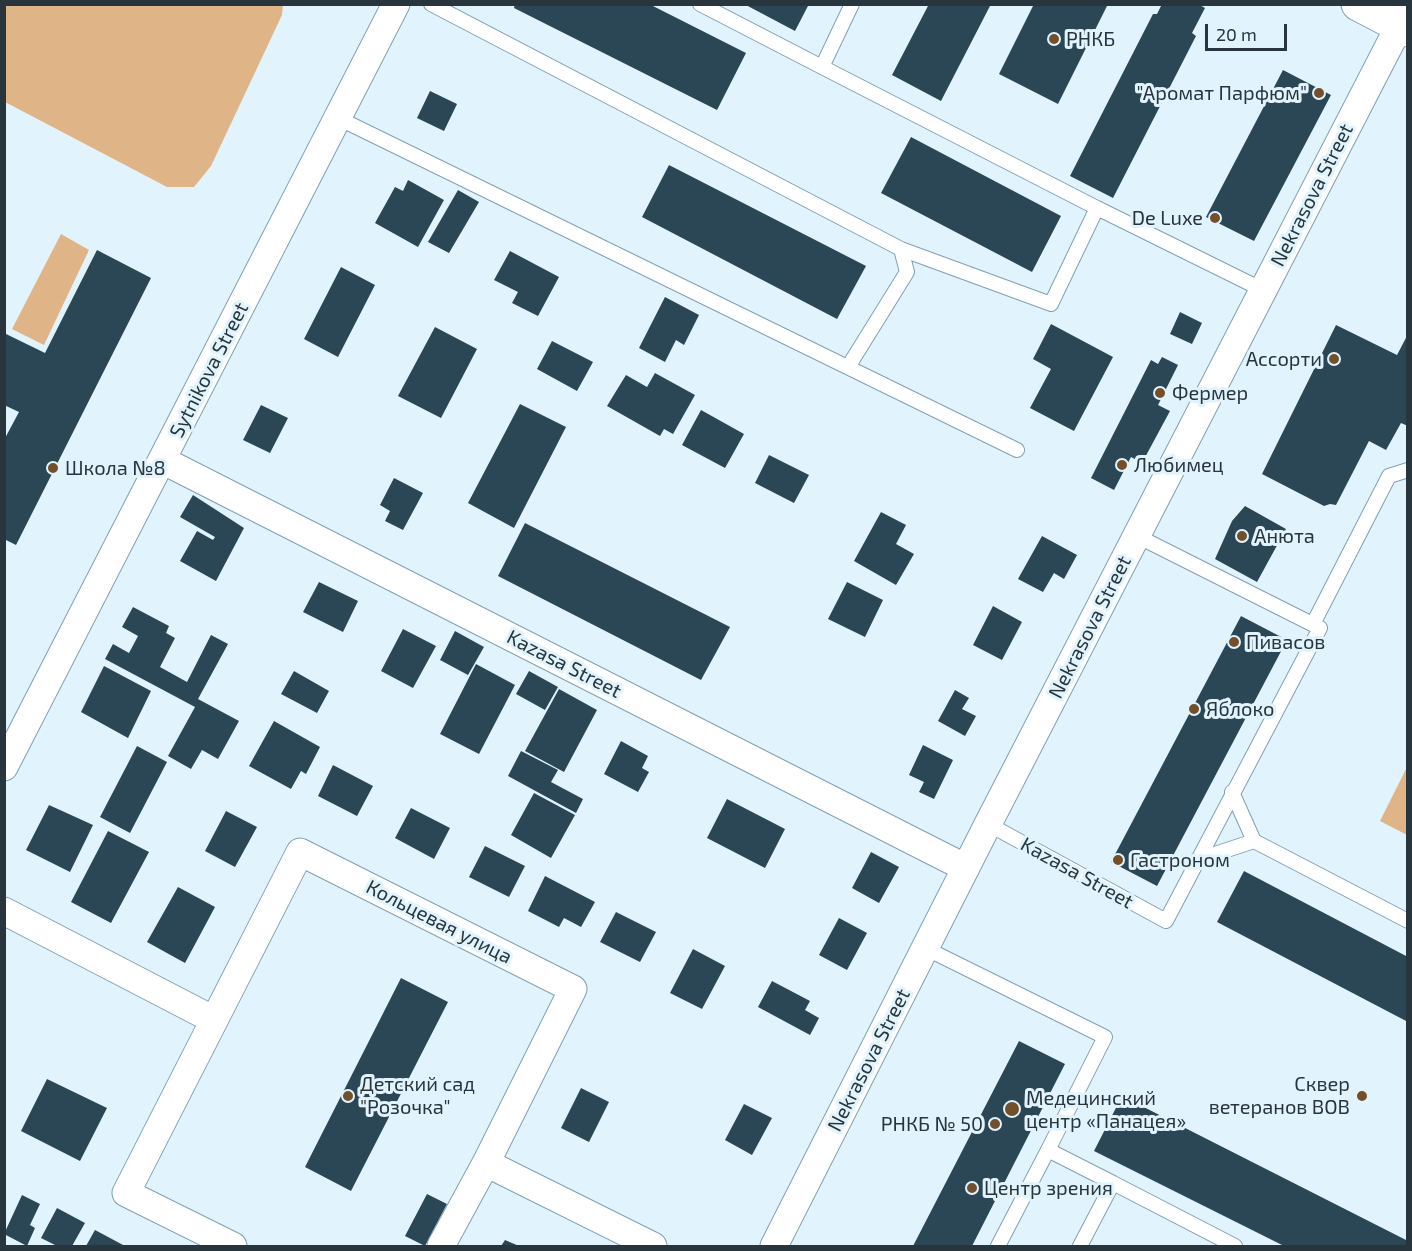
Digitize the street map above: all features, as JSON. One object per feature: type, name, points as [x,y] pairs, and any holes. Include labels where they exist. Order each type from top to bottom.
[{"type":"street","name":"Sytnikova Street","points":[[4,767],[396,4]]},
{"type":"street","points":[[1358,4],[1405,22]]},
{"type":"street","name":"Nekrasova Street","points":[[774,1246],[1263,290],[1405,22]]},
{"type":"street","name":"Kazasa Street","points":[[162,460],[966,868]]},
{"type":"street","name":"Кольцевая улица","points":[[233,1246],[126,1193],[300,852],[573,989],[486,1163],[441,1246]]},
{"type":"street","points":[[4,910],[214,1020]]},
{"type":"street","points":[[486,1163],[653,1246]]},
{"type":"lane","points":[[431,4],[902,249],[1051,304],[1097,208]]},
{"type":"lane","points":[[700,4],[1097,208],[1263,290]]},
{"type":"lane","points":[[822,67],[852,4]]},
{"type":"lane","points":[[338,117],[1017,450]]},
{"type":"lane","points":[[848,367],[907,272],[902,249]]},
{"type":"lane","points":[[1312,624],[1389,476],[1407,470]]},
{"type":"lane","points":[[1137,536],[1320,628],[1197,860]]},
{"type":"lane","points":[[1232,792],[1254,841],[1407,921]]},
{"type":"lane","name":"Kazasa Street","points":[[988,824],[1166,921],[1197,860]]},
{"type":"lane","points":[[1197,860],[1254,841]]},
{"type":"lane","points":[[925,948],[1106,1037],[998,1246]]},
{"type":"lane","points":[[1048,1150],[1235,1246]]},
{"type":"lane","points":[[1080,1246],[1113,1183]]},
{"type":"shaded area","points":[[5,5],[283,5],[282,15],[211,166],[194,187],[167,187],[5,102]]},
{"type":"shaded area","points":[[61,234],[89,250],[44,345],[12,329]]},
{"type":"shaded area","points":[[1407,767],[1407,835],[1380,821]]},
{"type":"building","points":[[515,4],[649,4],[746,53],[717,110],[514,8]]},
{"type":"building","points":[[744,4],[809,4],[795,31]]},
{"type":"building","points":[[929,4],[991,4],[941,101],[892,75]]},
{"type":"building","name":"РНКБ","points":[[1034,4],[1108,4],[1058,104],[999,74]]},
{"type":"building","points":[[1162,4],[1198,4],[1205,8],[1192,33],[1196,36],[1113,198],[1070,176],[1153,14],[1157,14]]},
{"type":"building","points":[[1283,70],[1331,95],[1254,241],[1206,217]]},
{"type":"building","points":[[430,91],[457,104],[444,131],[417,118]]},
{"type":"building","points":[[911,137],[1061,216],[1032,272],[881,193]]},
{"type":"building","points":[[669,165],[866,266],[837,319],[642,217]]},
{"type":"building","points":[[408,180],[444,200],[418,247],[375,223],[395,187],[403,191]]},
{"type":"building","points":[[458,190],[479,202],[449,253],[428,242]]},
{"type":"building","points":[[97,250],[151,278],[16,545],[4,539],[4,440],[19,412],[4,405],[4,333],[45,353]]},
{"type":"building","points":[[510,251],[559,277],[538,316],[512,303],[518,292],[494,280]]},
{"type":"building","points":[[341,267],[375,285],[338,357],[304,339]]},
{"type":"building","points":[[665,297],[699,315],[684,345],[676,340],[665,362],[639,348]]},
{"type":"building","points":[[1180,312],[1202,323],[1192,344],[1170,334]]},
{"type":"building","points":[[1051,324],[1113,357],[1074,431],[1030,408],[1051,369],[1033,359]]},
{"type":"building","points":[[1336,325],[1397,355],[1408,334],[1408,426],[1401,423],[1386,450],[1369,441],[1336,505],[1324,506],[1262,474]]},
{"type":"building","points":[[435,327],[477,349],[441,418],[398,396]]},
{"type":"building","points":[[552,341],[593,362],[577,391],[537,369]]},
{"type":"building","points":[[1162,357],[1178,365],[1158,405],[1170,411],[1142,463],[1131,457],[1114,490],[1091,478],[1151,360],[1158,364]]},
{"type":"building","points":[[655,373],[695,395],[673,434],[664,429],[660,436],[607,406],[626,375],[647,387]]},
{"type":"building","points":[[520,404],[566,427],[514,528],[468,503]]},
{"type":"building","points":[[261,405],[288,418],[270,453],[243,440]]},
{"type":"building","points":[[701,410],[744,434],[725,468],[682,445]]},
{"type":"building","points":[[769,455],[809,475],[794,503],[755,483]]},
{"type":"building","points":[[394,478],[423,493],[403,530],[385,521],[390,511],[380,505]]},
{"type":"building","points":[[193,495],[244,528],[216,581],[180,561],[197,531],[213,540],[215,537],[180,517]]},
{"type":"building","points":[[1245,506],[1286,529],[1257,582],[1215,559],[1232,521]]},
{"type":"building","points":[[881,512],[906,525],[896,544],[914,554],[896,585],[854,561]]},
{"type":"building","points":[[525,523],[730,627],[701,680],[498,576]]},
{"type":"building","points":[[1042,536],[1077,555],[1064,579],[1054,573],[1043,592],[1018,579]]},
{"type":"building","points":[[319,582],[358,601],[343,632],[303,612]]},
{"type":"building","points":[[847,582],[883,600],[865,637],[828,619]]},
{"type":"building","points":[[993,606],[1022,622],[1002,660],[973,645]]},
{"type":"building","points":[[133,607],[169,626],[166,633],[175,638],[160,667],[187,682],[211,635],[228,644],[198,699],[239,721],[218,759],[202,750],[191,769],[168,756],[195,707],[105,659],[113,644],[129,653],[138,636],[122,627]]},
{"type":"building","points":[[1241,616],[1287,640],[1157,886],[1111,862]]},
{"type":"building","points":[[403,629],[436,646],[413,688],[381,671]]},
{"type":"building","points":[[455,631],[484,647],[468,675],[440,660]]},
{"type":"building","points":[[476,664],[515,685],[479,754],[440,734]]},
{"type":"building","points":[[104,666],[151,691],[128,738],[81,712]]},
{"type":"building","points":[[294,671],[329,691],[317,713],[281,694]]},
{"type":"building","points":[[529,671],[558,687],[545,710],[516,694]]},
{"type":"building","points":[[559,689],[597,710],[564,772],[525,751]]},
{"type":"building","points":[[955,690],[969,698],[962,709],[976,716],[965,736],[938,721]]},
{"type":"building","points":[[274,721],[320,747],[306,774],[301,771],[291,789],[249,766]]},
{"type":"building","points":[[621,741],[648,756],[642,768],[649,772],[638,792],[604,774]]},
{"type":"building","points":[[923,745],[953,760],[934,799],[919,792],[924,782],[909,775]]},
{"type":"building","points":[[137,746],[167,762],[130,833],[100,817]]},
{"type":"building","points":[[521,751],[558,770],[551,782],[583,799],[576,813],[508,776]]},
{"type":"building","points":[[333,765],[373,786],[357,816],[318,796]]},
{"type":"building","points":[[534,793],[575,815],[551,858],[511,835]]},
{"type":"building","points":[[727,799],[785,829],[765,868],[707,838]]},
{"type":"building","points":[[49,805],[93,825],[70,872],[26,850]]},
{"type":"building","points":[[411,808],[450,828],[434,859],[395,838]]},
{"type":"building","points":[[226,811],[257,827],[235,867],[205,851]]},
{"type":"building","points":[[108,831],[149,852],[111,923],[71,902]]},
{"type":"building","points":[[485,846],[525,866],[509,897],[469,877]]},
{"type":"building","points":[[871,852],[899,867],[879,903],[852,888]]},
{"type":"building","points":[[1244,871],[1408,957],[1408,1022],[1217,922]]},
{"type":"building","points":[[545,876],[595,902],[581,927],[564,918],[559,927],[528,911]]},
{"type":"building","points":[[178,887],[215,907],[185,963],[147,942]]},
{"type":"building","points":[[616,912],[656,932],[640,962],[600,942]]},
{"type":"building","points":[[839,918],[867,933],[847,970],[819,955]]},
{"type":"building","points":[[693,949],[725,966],[702,1009],[670,993]]},
{"type":"building","points":[[401,978],[448,1002],[351,1191],[305,1167]]},
{"type":"building","points":[[772,981],[810,1001],[805,1010],[819,1018],[810,1035],[758,1007]]},
{"type":"building","points":[[1019,1041],[1065,1064],[972,1246],[913,1246]]},
{"type":"building","points":[[47,1079],[107,1108],[80,1161],[21,1131]]},
{"type":"building","points":[[581,1088],[609,1102],[589,1142],[561,1128]]},
{"type":"building","points":[[1122,1096],[1408,1241],[1408,1246],[1284,1246],[1094,1151]]},
{"type":"building","points":[[744,1104],[772,1118],[752,1155],[725,1140]]},
{"type":"building","points":[[427,1194],[447,1204],[425,1246],[405,1236]]},
{"type":"building","points":[[22,1195],[40,1204],[30,1225],[35,1228],[27,1246],[4,1234]]},
{"type":"building","points":[[57,1208],[85,1223],[72,1246],[57,1246],[41,1238]]},
{"type":"building","points":[[95,1230],[125,1246],[86,1246]]},
{"type":"building","points":[[505,1240],[519,1246],[501,1246]]},
{"type":"place","name":"РНКБ","points":[[1054,39]]},
{"type":"place","name":"\"Аромат Парфюм\"","points":[[1319,93]]},
{"type":"place","name":"De Luxe","points":[[1215,218]]},
{"type":"place","name":"Ассорти","points":[[1334,359]]},
{"type":"place","name":"Фермер","points":[[1160,393]]},
{"type":"place","name":"Любимец","points":[[1122,465]]},
{"type":"place","name":"Школа №8","points":[[53,468]]},
{"type":"place","name":"Анюта","points":[[1242,536]]},
{"type":"place","name":"Пивасов","points":[[1234,642]]},
{"type":"place","name":"Яблоко","points":[[1194,709]]},
{"type":"place","name":"Гастроном","points":[[1118,860]]},
{"type":"place","name":"Детский сад \"Розочка\"","points":[[348,1096]]},
{"type":"place","name":"Сквер ветеранов ВОВ","points":[[1362,1096]]},
{"type":"place","name":"Медецинский центр «Панацея»","points":[[1012,1109]]},
{"type":"place","name":"РНКБ № 50","points":[[995,1124]]},
{"type":"place","name":"Центр зрения","points":[[972,1188]]}]
